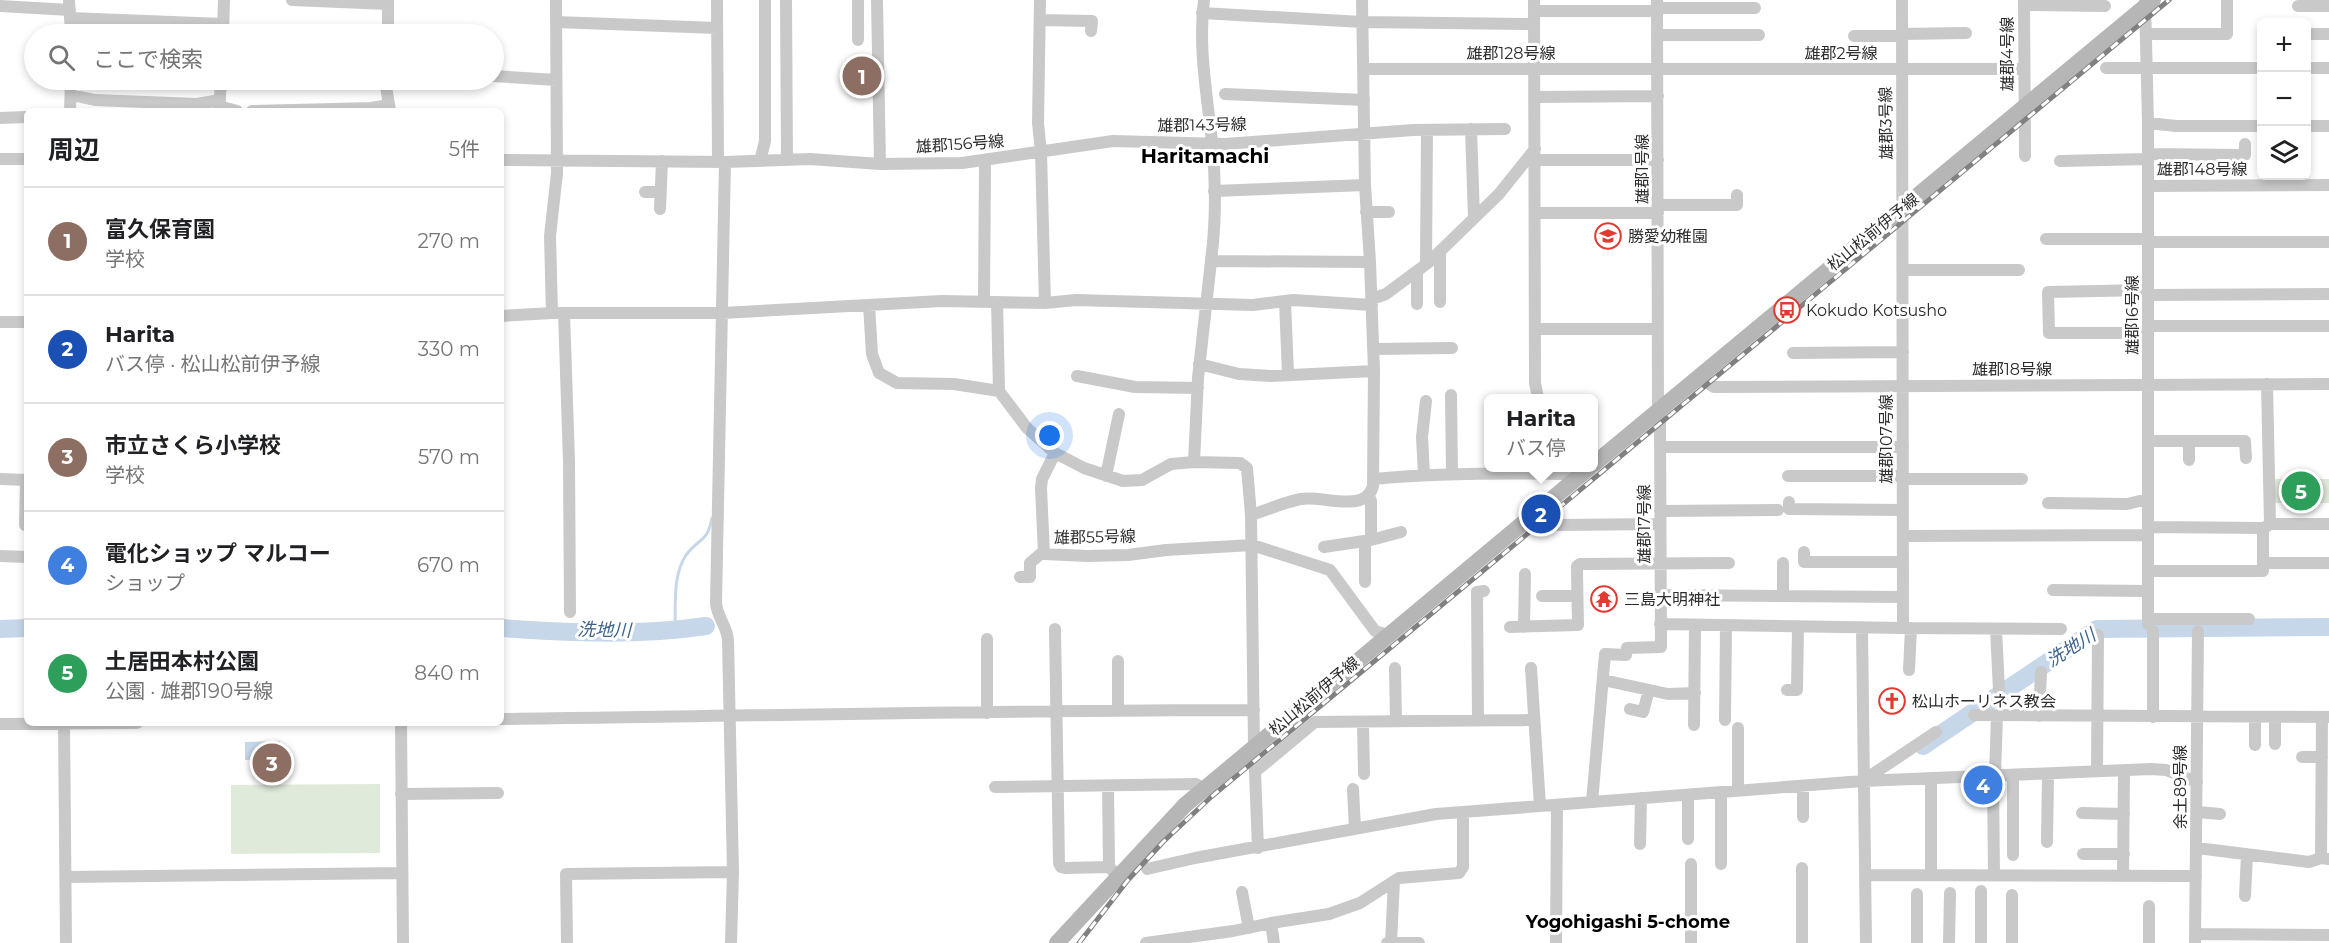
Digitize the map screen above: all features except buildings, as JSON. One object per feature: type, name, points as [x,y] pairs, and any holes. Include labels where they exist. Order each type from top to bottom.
[{"type":"main road","name":"松山松前伊予線","points":[[1598,460],[2148,2]]},
{"type":"main road","name":"松山松前伊予線","points":[[1056,943],[1113,872],[1185,805],[1584,472]]},
{"type":"street","points":[[223,24],[224,0]]},
{"type":"street","points":[[292,0],[388,2],[388,24]]},
{"type":"street","points":[[556,0],[557,161],[550,236],[569,461],[570,612]]},
{"type":"street","points":[[717,0],[722,312],[716,603],[727,633],[733,872],[731,943]]},
{"type":"street","points":[[760,161],[765,141],[765,0]]},
{"type":"street","points":[[786,0],[787,160]]},
{"type":"street","points":[[858,0],[858,40]]},
{"type":"street","points":[[877,0],[880,164]]},
{"type":"street","points":[[1040,0],[1038,123],[1041,152],[1045,303]]},
{"type":"street","points":[[1194,462],[1200,364],[1214,238],[1212,144],[1202,46],[1204,0]]},
{"type":"street","points":[[1362,0],[1365,185],[1374,371],[1374,479],[1369,496],[1371,501],[1365,582]]},
{"type":"street","name":"雄郡3号線","points":[[1902,0],[1902,208]]},
{"type":"street","points":[[2146,34],[2227,34],[2227,0]]},
{"type":"street","name":"雄郡16号線","points":[[2148,2],[2146,34],[2148,591],[2153,717]]},
{"type":"street","points":[[2024,3],[2101,4]]},
{"type":"street","name":"雄郡4号線","points":[[2024,3],[2025,156]]},
{"type":"street","points":[[0,6],[17,4],[183,24]]},
{"type":"street","points":[[1202,13],[1362,22],[1658,6],[1755,8]]},
{"type":"street","name":"雄郡1号線","points":[[1658,6],[1658,410]]},
{"type":"street","points":[[2298,6],[2329,6]]},
{"type":"street","points":[[1534,12],[1535,383],[1537,394]]},
{"type":"street","points":[[1040,20],[1092,21],[1092,31]]},
{"type":"street","points":[[556,22],[717,28]]},
{"type":"street","points":[[1854,36],[1966,33]]},
{"type":"street","points":[[2311,34],[2329,34]]},
{"type":"street","points":[[1658,35],[1759,35]]},
{"type":"street","points":[[2106,68],[2257,68]]},
{"type":"street","points":[[2311,68],[2329,68]]},
{"type":"street","name":"雄郡128号線","points":[[1364,69],[1658,70]]},
{"type":"street","name":"雄郡2号線","points":[[1658,70],[2024,69]]},
{"type":"street","points":[[504,77],[556,80]]},
{"type":"street","points":[[70,108],[71,90]]},
{"type":"street","points":[[71,95],[95,100],[210,103],[219,106],[220,90]]},
{"type":"street","points":[[370,108],[389,108],[386,90]]},
{"type":"street","points":[[1225,94],[1364,100]]},
{"type":"street","points":[[1535,97],[1658,96]]},
{"type":"street","points":[[0,118],[24,117]]},
{"type":"street","points":[[2148,123],[2176,126],[2257,126]]},
{"type":"street","points":[[2311,126],[2329,126]]},
{"type":"street","points":[[1471,129],[1474,218]]},
{"type":"street","name":"雄郡143号線","points":[[1041,152],[1113,141],[1212,144],[1427,130],[1505,129]]},
{"type":"street","points":[[1417,304],[1422,268],[1427,130]]},
{"type":"street","points":[[2060,161],[2245,155],[2245,144]]},
{"type":"street","name":"雄郡156号線","points":[[504,160],[721,162],[830,160],[880,164],[962,164],[1041,152]]},
{"type":"street","points":[[1535,154],[1658,160]]},
{"type":"street","points":[[504,316],[558,313],[722,312],[914,301],[1045,303],[1076,300],[1253,305],[1285,301],[1372,302],[1422,268],[1499,194],[1535,154]]},
{"type":"street","points":[[0,159],[24,159]]},
{"type":"street","points":[[660,209],[662,161]]},
{"type":"street","points":[[985,161],[990,302],[999,391],[1027,428],[1055,453],[1106,476],[1124,481],[1142,480],[1171,464],[1194,462],[1233,462],[1245,465],[1248,471],[1252,545],[1254,747],[1258,848]]},
{"type":"street","points":[[1214,191],[1365,185]]},
{"type":"street","name":"雄郡148号線","points":[[2148,186],[2329,185]]},
{"type":"street","points":[[645,192],[660,192]]},
{"type":"street","points":[[1535,213],[1699,210],[1737,205],[1737,195]]},
{"type":"street","name":"雄郡107号線","points":[[1902,208],[1903,597],[1909,670]]},
{"type":"street","points":[[1366,212],[1389,212]]},
{"type":"street","points":[[2046,239],[2329,242]]},
{"type":"street","points":[[1440,251],[1440,302]]},
{"type":"street","points":[[1211,261],[1370,262]]},
{"type":"street","points":[[1903,270],[1955,266],[2016,267]]},
{"type":"street","points":[[2327,292],[2253,290],[2048,292],[2049,333],[2329,326]]},
{"type":"street","points":[[1285,301],[1288,374]]},
{"type":"street","points":[[869,305],[872,354],[879,373],[897,384],[954,384],[999,391]]},
{"type":"street","points":[[0,322],[24,322]]},
{"type":"street","points":[[1535,329],[1658,329]]},
{"type":"street","points":[[1373,349],[1452,348]]},
{"type":"street","points":[[1793,353],[1903,352]]},
{"type":"street","points":[[1200,364],[1239,374],[1271,376],[1374,371]]},
{"type":"street","points":[[1077,376],[1135,387],[1198,388]]},
{"type":"street","name":"雄郡18号線","points":[[1700,376],[1714,387],[2329,384]]},
{"type":"street","points":[[2148,571],[2264,571],[2267,384]]},
{"type":"street","points":[[1451,395],[1455,435],[1452,473]]},
{"type":"street","points":[[1424,474],[1422,437],[1426,401]]},
{"type":"street","name":"雄郡17号線","points":[[1603,680],[1605,654],[1626,655],[1627,648],[1661,647],[1658,410]]},
{"type":"street","points":[[1106,476],[1119,414]]},
{"type":"street","points":[[2148,441],[2245,441],[2246,458]]},
{"type":"street","points":[[2189,441],[2189,460]]},
{"type":"street","points":[[1660,447],[1803,443],[1903,447]]},
{"type":"street","name":"雄郡55号線","points":[[1055,453],[1042,479],[1041,488],[1044,554],[1087,556],[1252,545],[1330,570],[1375,631],[1388,635]]},
{"type":"street","points":[[1788,476],[1810,471],[1903,477],[2022,479]]},
{"type":"street","points":[[1374,479],[1484,472]]},
{"type":"street","points":[[1554,472],[1569,474],[1575,479]]},
{"type":"street","points":[[0,479],[24,480]]},
{"type":"street","points":[[1251,515],[1300,499],[1348,501],[1365,499],[1369,496]]},
{"type":"street","points":[[2051,501],[2127,504],[2148,499]]},
{"type":"street","points":[[1789,502],[1789,509],[1903,510]]},
{"type":"street","points":[[1660,511],[1750,505],[1778,510]]},
{"type":"street","points":[[1558,525],[1660,524]]},
{"type":"street","points":[[1903,536],[2148,531],[2329,524]]},
{"type":"street","points":[[1324,547],[1401,532]]},
{"type":"street","points":[[1020,577],[1030,577],[1030,563],[1044,551]]},
{"type":"street","points":[[1804,552],[1804,562],[1903,562]]},
{"type":"street","points":[[0,556],[24,557]]},
{"type":"street","points":[[1510,627],[1578,625],[1576,572],[1580,564],[1729,563]]},
{"type":"street","points":[[1783,563],[1783,595]]},
{"type":"street","points":[[2264,563],[2329,563]]},
{"type":"street","points":[[1522,581],[1524,627]]},
{"type":"street","points":[[2053,590],[2148,591]]},
{"type":"street","points":[[1478,720],[1477,592],[1484,591]]},
{"type":"street","points":[[1542,596],[1577,596]]},
{"type":"street","points":[[1660,596],[1903,597]]},
{"type":"street","points":[[2150,625],[2249,619]]},
{"type":"street","points":[[1660,624],[2061,629]]},
{"type":"street","points":[[1695,625],[1695,725]]},
{"type":"street","points":[[1725,720],[1726,626]]},
{"type":"street","points":[[1788,690],[1797,690],[1798,627]]},
{"type":"street","points":[[1862,628],[1866,943]]},
{"type":"street","points":[[1055,629],[1059,863],[1061,867],[1113,872],[1108,786]]},
{"type":"street","points":[[1996,629],[1999,690]]},
{"type":"street","name":"余土89号線","points":[[2195,938],[2198,631]]},
{"type":"street","points":[[2097,771],[2098,635]]},
{"type":"street","points":[[987,639],[987,713]]},
{"type":"street","points":[[1118,661],[1118,710]]},
{"type":"street","points":[[1395,668],[1396,721]]},
{"type":"street","points":[[1531,668],[1540,806]]},
{"type":"street","points":[[2039,716],[2041,672]]},
{"type":"street","points":[[1592,802],[1603,680],[1668,694],[1695,693]]},
{"type":"street","points":[[1630,710],[1643,712],[1649,690]]},
{"type":"street","points":[[504,719],[987,713],[1056,710],[1254,710]]},
{"type":"street","points":[[1974,715],[2326,717],[2325,858],[2309,862],[2197,848]]},
{"type":"street","points":[[1994,875],[1994,776],[1997,715]]},
{"type":"street","points":[[2254,745],[2255,717]]},
{"type":"street","points":[[2275,717],[2275,744]]},
{"type":"street","points":[[1256,771],[1316,722],[1533,720]]},
{"type":"street","points":[[1363,722],[1364,774]]},
{"type":"street","points":[[0,724],[24,724]]},
{"type":"street","points":[[64,726],[66,943]]},
{"type":"street","points":[[401,726],[403,943]]},
{"type":"street","points":[[1738,728],[1738,791]]},
{"type":"street","points":[[1863,781],[1936,732]]},
{"type":"street","points":[[2302,757],[2324,760]]},
{"type":"street","points":[[2123,876],[2124,770]]},
{"type":"street","points":[[1147,869],[1195,858],[1436,814],[1863,781],[2097,771],[2166,770],[2197,782]]},
{"type":"street","points":[[2047,842],[2048,774]]},
{"type":"street","points":[[2012,855],[2013,775]]},
{"type":"street","points":[[1931,778],[1931,875]]},
{"type":"street","points":[[995,787],[1196,784],[1204,789]]},
{"type":"street","points":[[1803,786],[1803,817]]},
{"type":"street","points":[[1353,789],[1355,830]]},
{"type":"street","points":[[1721,792],[1721,864]]},
{"type":"street","points":[[401,795],[498,793]]},
{"type":"street","points":[[1688,795],[1688,838]]},
{"type":"street","points":[[1640,844],[1641,798]]},
{"type":"street","points":[[1556,943],[1557,805]]},
{"type":"street","points":[[1146,943],[1212,939],[1271,923],[1317,917],[1345,910],[1394,881],[1407,876],[1455,874],[1462,871],[1463,812]]},
{"type":"street","points":[[2198,813],[2220,814]]},
{"type":"street","points":[[2088,817],[2124,814]]},
{"type":"street","points":[[2088,857],[2124,854]]},
{"type":"street","points":[[2245,896],[2247,855]]},
{"type":"street","points":[[1691,864],[1691,943]]},
{"type":"street","points":[[1803,868],[1803,943]]},
{"type":"street","points":[[567,943],[566,874],[733,872]]},
{"type":"street","points":[[67,877],[402,873]]},
{"type":"street","points":[[1865,875],[2196,876]]},
{"type":"street","points":[[1394,881],[1390,943],[1419,943]]},
{"type":"street","points":[[1981,891],[1981,943]]},
{"type":"street","points":[[1242,892],[1249,928]]},
{"type":"street","points":[[1949,943],[1950,893]]},
{"type":"street","points":[[1917,894],[1917,943]]},
{"type":"street","points":[[2012,895],[2012,943]]},
{"type":"street","points":[[2149,906],[2149,943]]},
{"type":"street","points":[[1271,923],[1274,943]]},
{"type":"street","points":[[2195,938],[2329,935]]},
{"type":"green space","points":[[2272,479],[2329,479],[2329,503],[2272,503]]},
{"type":"green space","points":[[380,784],[380,853],[231,854],[231,785]]},
{"type":"water","points":[[280,741],[280,760],[245,760],[245,742]]},
{"type":"waterway","points":[[675,630],[679,572],[686,555],[708,532],[712,518]]},
{"type":"waterway","name":"洗地川","points":[[504,628],[604,633],[706,626]]},
{"type":"waterway","name":"洗地川","points":[[1923,746],[2097,629],[2329,627]]},
{"type":"waterway","name":"洗地川","points":[[0,629],[24,628]]},
{"type":"railway","points":[[1079,943],[1128,880],[1163,842],[1211,797],[2169,0]]},
{"type":"place","name":"富久保育園","points":[[862,76]]},
{"type":"place","name":"勝愛幼稚園","points":[[1608,236]]},
{"type":"place","name":"Kokudo Kotsusho","points":[[1787,310]]},
{"type":"place","name":"土居田本村公園","points":[[2301,491]]},
{"type":"place","name":"Harita","points":[[1541,514]]},
{"type":"place","name":"三島大明神社","points":[[1604,599]]},
{"type":"place","name":"松山ホーリネス教会","points":[[1892,701]]},
{"type":"place","name":"市立さくら小学校","points":[[272,763]]},
{"type":"place","name":"電化ショップ マルコー","points":[[1983,785]]},
{"type":"district","name":"Haritamachi","points":[[1205,156]]},
{"type":"district","name":"Yogohigashi 5-chome","points":[[1628,922]]}]
